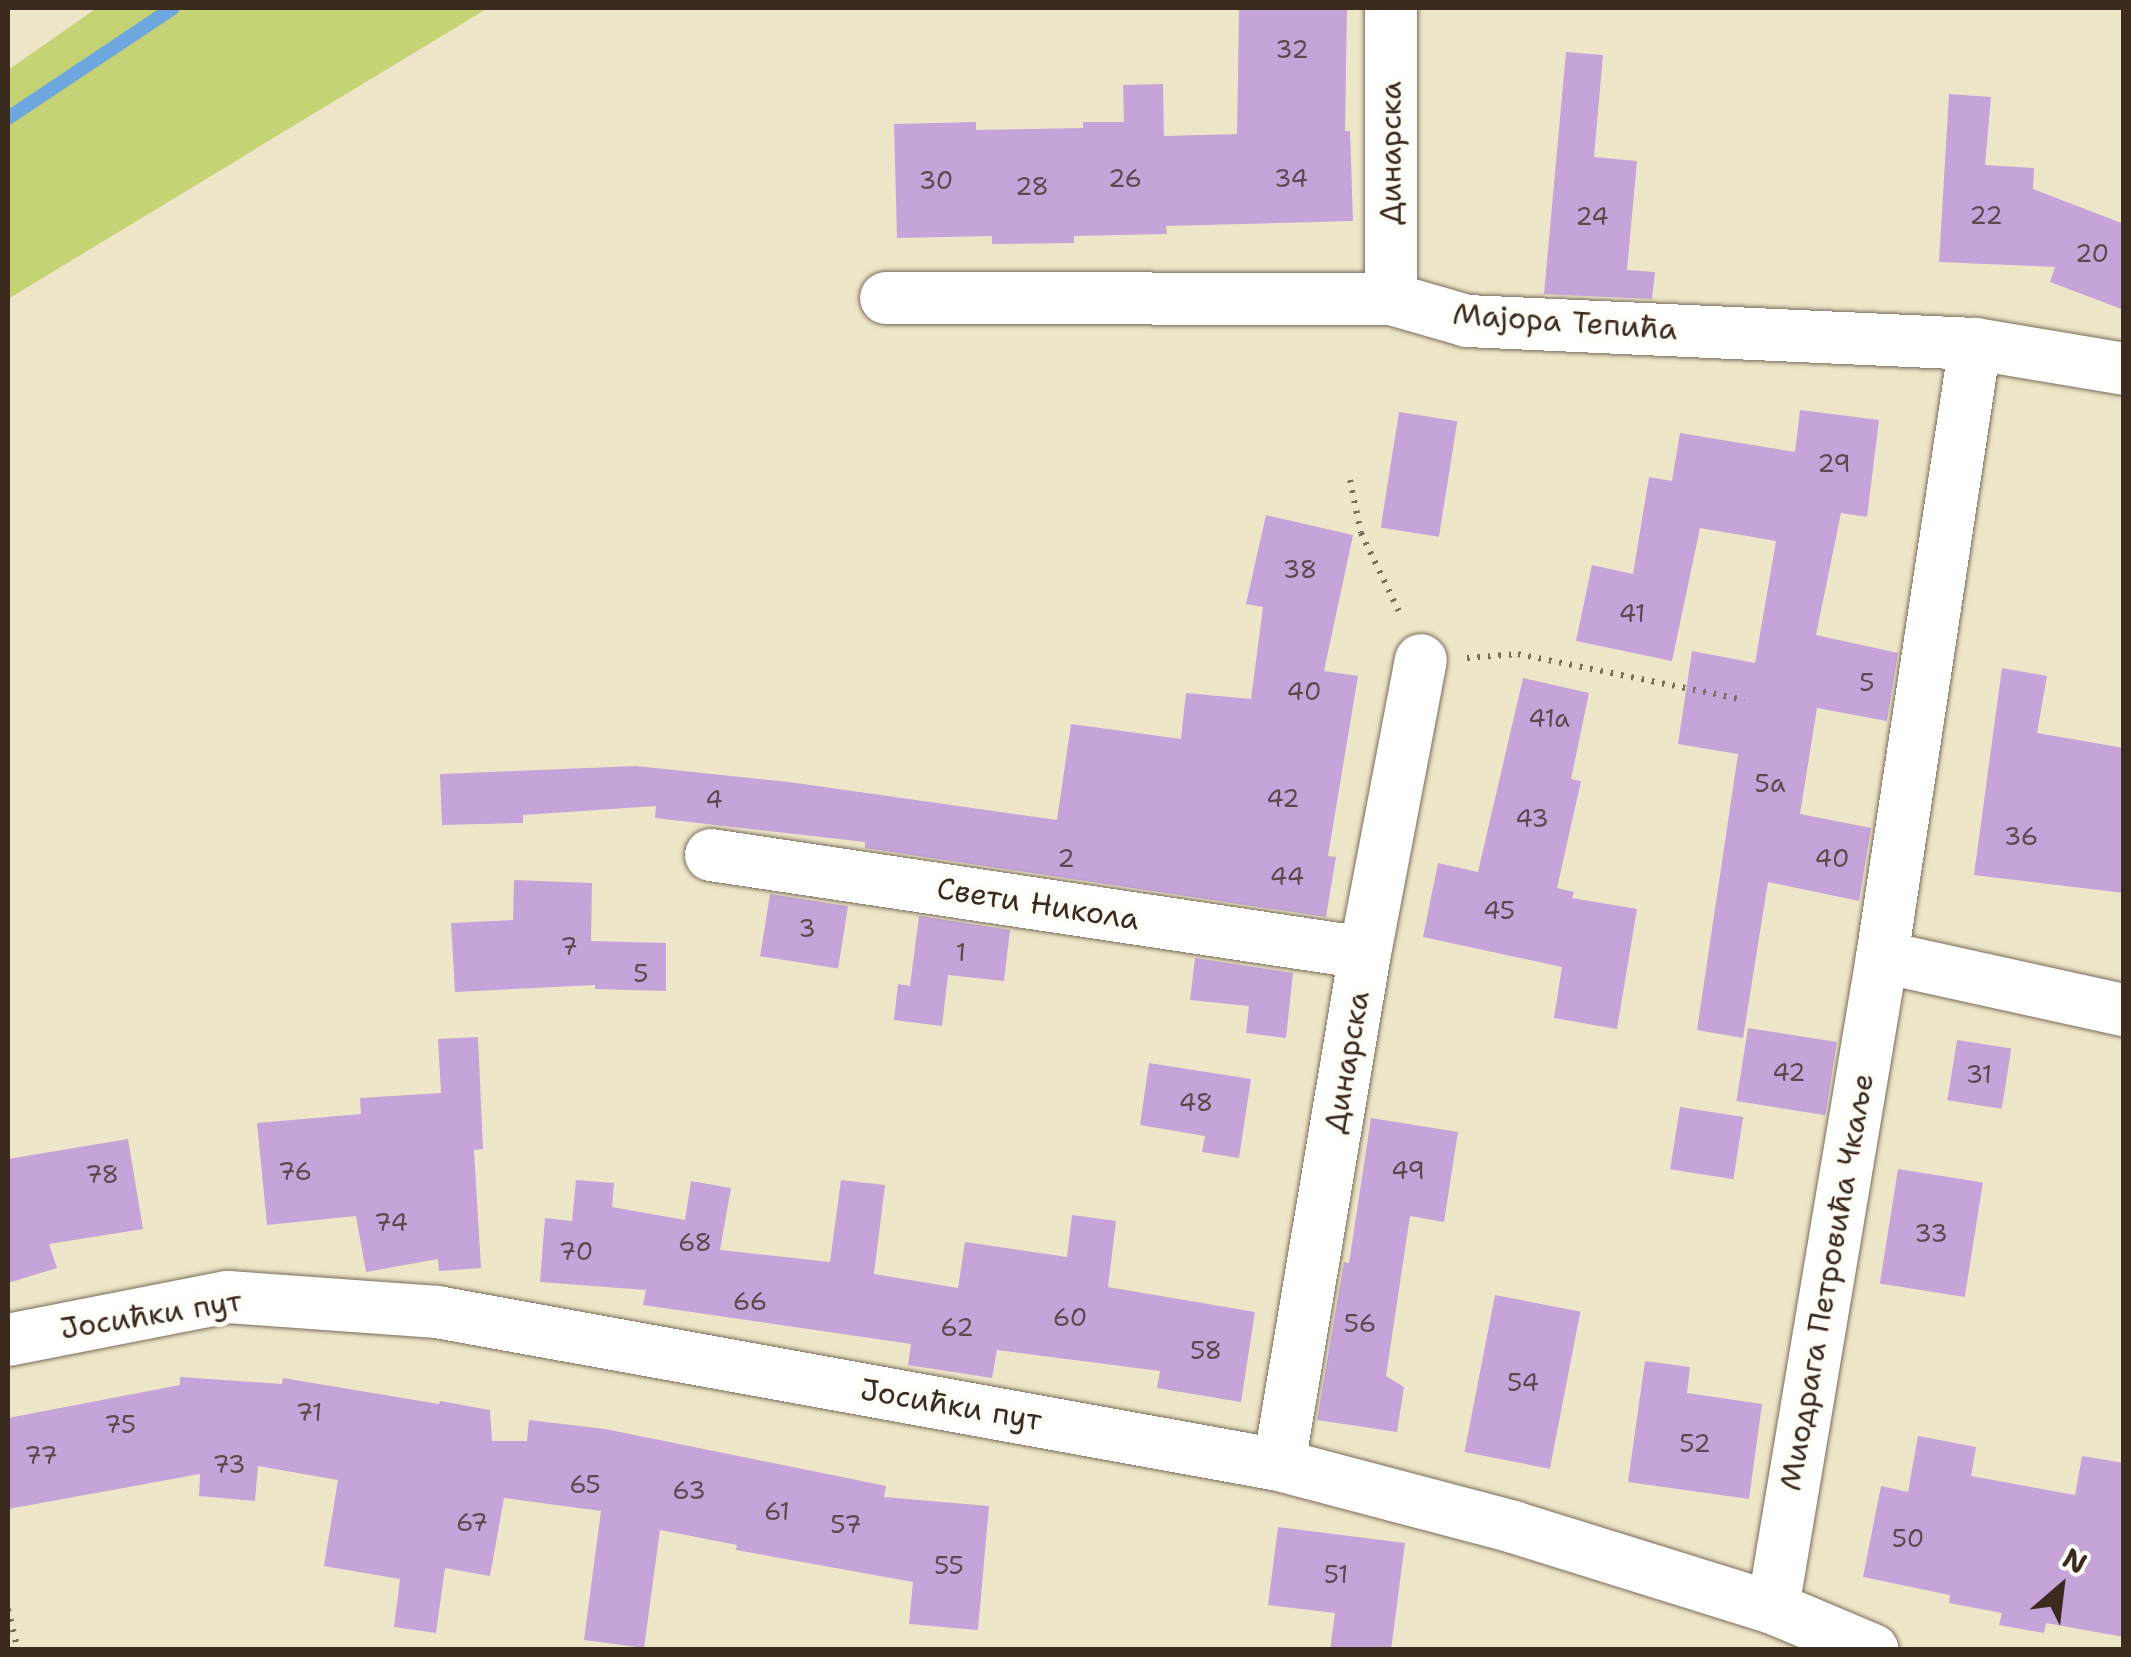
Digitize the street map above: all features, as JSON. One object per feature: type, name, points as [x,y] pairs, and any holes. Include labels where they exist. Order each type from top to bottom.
[{"type":"street","name":"Динарска","points":[[1391,8],[1391,299]]},
{"type":"street","name":"Мајора Тепића","points":[[886,298],[1391,299],[1467,321],[1975,344],[2124,369]]},
{"type":"street","name":"Миодрага Петровића Чкаље","points":[[1772,1608],[1882,956],[1975,344]]},
{"type":"street","name":"Динарска","points":[[1279,1464],[1365,953],[1422,660]]},
{"type":"street","name":"Свети Никола","points":[[712,855],[1365,953]]},
{"type":"street","points":[[1882,956],[2124,1010]]},
{"type":"street","name":"Јосићки пут","points":[[8,1340],[228,1297],[437,1312],[1279,1464],[1513,1527],[1772,1608],[1873,1650]]},
{"type":"path","points":[[1350,480],[1361,532],[1422,660],[1518,654],[1744,700]]},
{"type":"path","points":[[8,1609],[18,1650]]},
{"type":"green space","points":[[97,8],[488,8],[8,299],[8,70]]},
{"type":"building","points":[[1239,8],[1347,8],[1345,131],[1350,131],[1353,221],[1166,226],[1167,234],[1074,236],[1074,243],[992,244],[992,236],[897,238],[894,124],[976,122],[976,130],[1083,128],[1083,122],[1124,122],[1123,85],[1163,84],[1164,136],[1237,134]]},
{"type":"building","points":[[1566,52],[1603,55],[1594,157],[1637,161],[1627,270],[1655,272],[1652,299],[1544,294]]},
{"type":"building","points":[[1949,94],[1991,97],[1985,165],[2034,168],[2033,189],[2124,224],[2124,310],[2050,282],[2055,267],[1939,262]]},
{"type":"building","points":[[1800,410],[1879,420],[1867,517],[1841,513],[1816,635],[1898,653],[1887,721],[1817,708],[1800,814],[1871,828],[1859,901],[1768,882],[1743,1038],[1697,1030],[1738,754],[1678,744],[1692,651],[1755,663],[1776,541],[1700,528],[1672,661],[1576,641],[1592,565],[1633,574],[1649,477],[1672,481],[1680,433],[1795,452]]},
{"type":"building","points":[[1399,412],[1457,421],[1439,537],[1381,528]]},
{"type":"building","points":[[1266,515],[1353,535],[1324,671],[1358,676],[1328,856],[1336,857],[1326,917],[865,848],[865,842],[655,818],[656,806],[523,815],[523,823],[442,825],[440,774],[636,766],[789,782],[1057,820],[1071,724],[1181,739],[1186,693],[1251,699],[1263,607],[1246,604]]},
{"type":"building","points":[[2002,668],[2047,676],[2037,733],[2124,748],[2124,893],[1974,875]]},
{"type":"building","points":[[1523,678],[1589,693],[1571,779],[1581,781],[1557,888],[1574,892],[1572,898],[1637,909],[1617,1029],[1554,1018],[1562,967],[1423,937],[1438,863],[1478,872]]},
{"type":"building","points":[[514,880],[592,883],[591,941],[666,943],[666,991],[595,989],[595,985],[455,992],[451,923],[513,920]]},
{"type":"building","points":[[770,894],[848,906],[838,969],[760,956]]},
{"type":"building","points":[[919,916],[1010,930],[1004,981],[948,975],[942,1026],[894,1020],[898,984],[910,986]]},
{"type":"building","points":[[1195,958],[1293,973],[1286,1038],[1246,1033],[1249,1006],[1190,1000]]},
{"type":"building","points":[[1748,1028],[1837,1042],[1825,1115],[1736,1101]]},
{"type":"building","points":[[478,1037],[483,1149],[474,1150],[481,1268],[439,1271],[438,1259],[366,1272],[356,1216],[267,1225],[257,1123],[361,1114],[360,1098],[441,1093],[438,1039]]},
{"type":"building","points":[[1957,1040],[2011,1049],[2002,1109],[1947,1100]]},
{"type":"building","points":[[1149,1063],[1251,1079],[1239,1158],[1202,1152],[1205,1136],[1140,1125]]},
{"type":"building","points":[[1680,1107],[1743,1117],[1733,1179],[1670,1169]]},
{"type":"building","points":[[1371,1118],[1458,1132],[1444,1222],[1410,1216],[1386,1376],[1404,1387],[1397,1432],[1317,1420],[1344,1262],[1349,1263]]},
{"type":"building","points":[[128,1139],[143,1229],[49,1244],[57,1268],[8,1283],[8,1159]]},
{"type":"building","points":[[1898,1169],[1983,1182],[1965,1297],[1880,1284]]},
{"type":"building","points":[[576,1180],[614,1183],[612,1207],[685,1220],[691,1181],[731,1188],[720,1250],[830,1262],[841,1180],[885,1185],[874,1274],[958,1288],[965,1242],[1067,1257],[1072,1215],[1116,1221],[1108,1287],[1255,1312],[1241,1402],[1157,1388],[1160,1371],[997,1350],[992,1378],[908,1365],[911,1344],[643,1305],[646,1290],[540,1282],[545,1218],[572,1221]]},
{"type":"building","points":[[1495,1295],[1580,1312],[1550,1469],[1464,1452]]},
{"type":"building","points":[[1645,1361],[1690,1367],[1687,1393],[1762,1404],[1749,1499],[1628,1482]]},
{"type":"building","points":[[180,1377],[282,1384],[283,1378],[439,1404],[440,1401],[490,1410],[492,1441],[527,1441],[529,1420],[605,1429],[886,1486],[884,1497],[989,1506],[978,1630],[909,1624],[913,1582],[736,1550],[737,1545],[660,1530],[644,1648],[584,1640],[601,1511],[504,1498],[490,1576],[445,1568],[436,1633],[394,1627],[400,1579],[324,1566],[338,1480],[258,1466],[255,1501],[199,1496],[200,1474],[8,1509],[8,1418],[180,1385]]},
{"type":"building","points":[[1918,1436],[1976,1447],[1971,1476],[2075,1495],[2082,1456],[2124,1463],[2124,1637],[2046,1623],[2044,1633],[1999,1625],[2002,1613],[1949,1603],[1950,1595],[1863,1577],[1881,1486],[1908,1492]]},
{"type":"building","points":[[1278,1527],[1405,1543],[1391,1650],[1330,1650],[1335,1613],[1268,1605]]},
{"type":"waterway","points":[[8,118],[173,8]]}]
